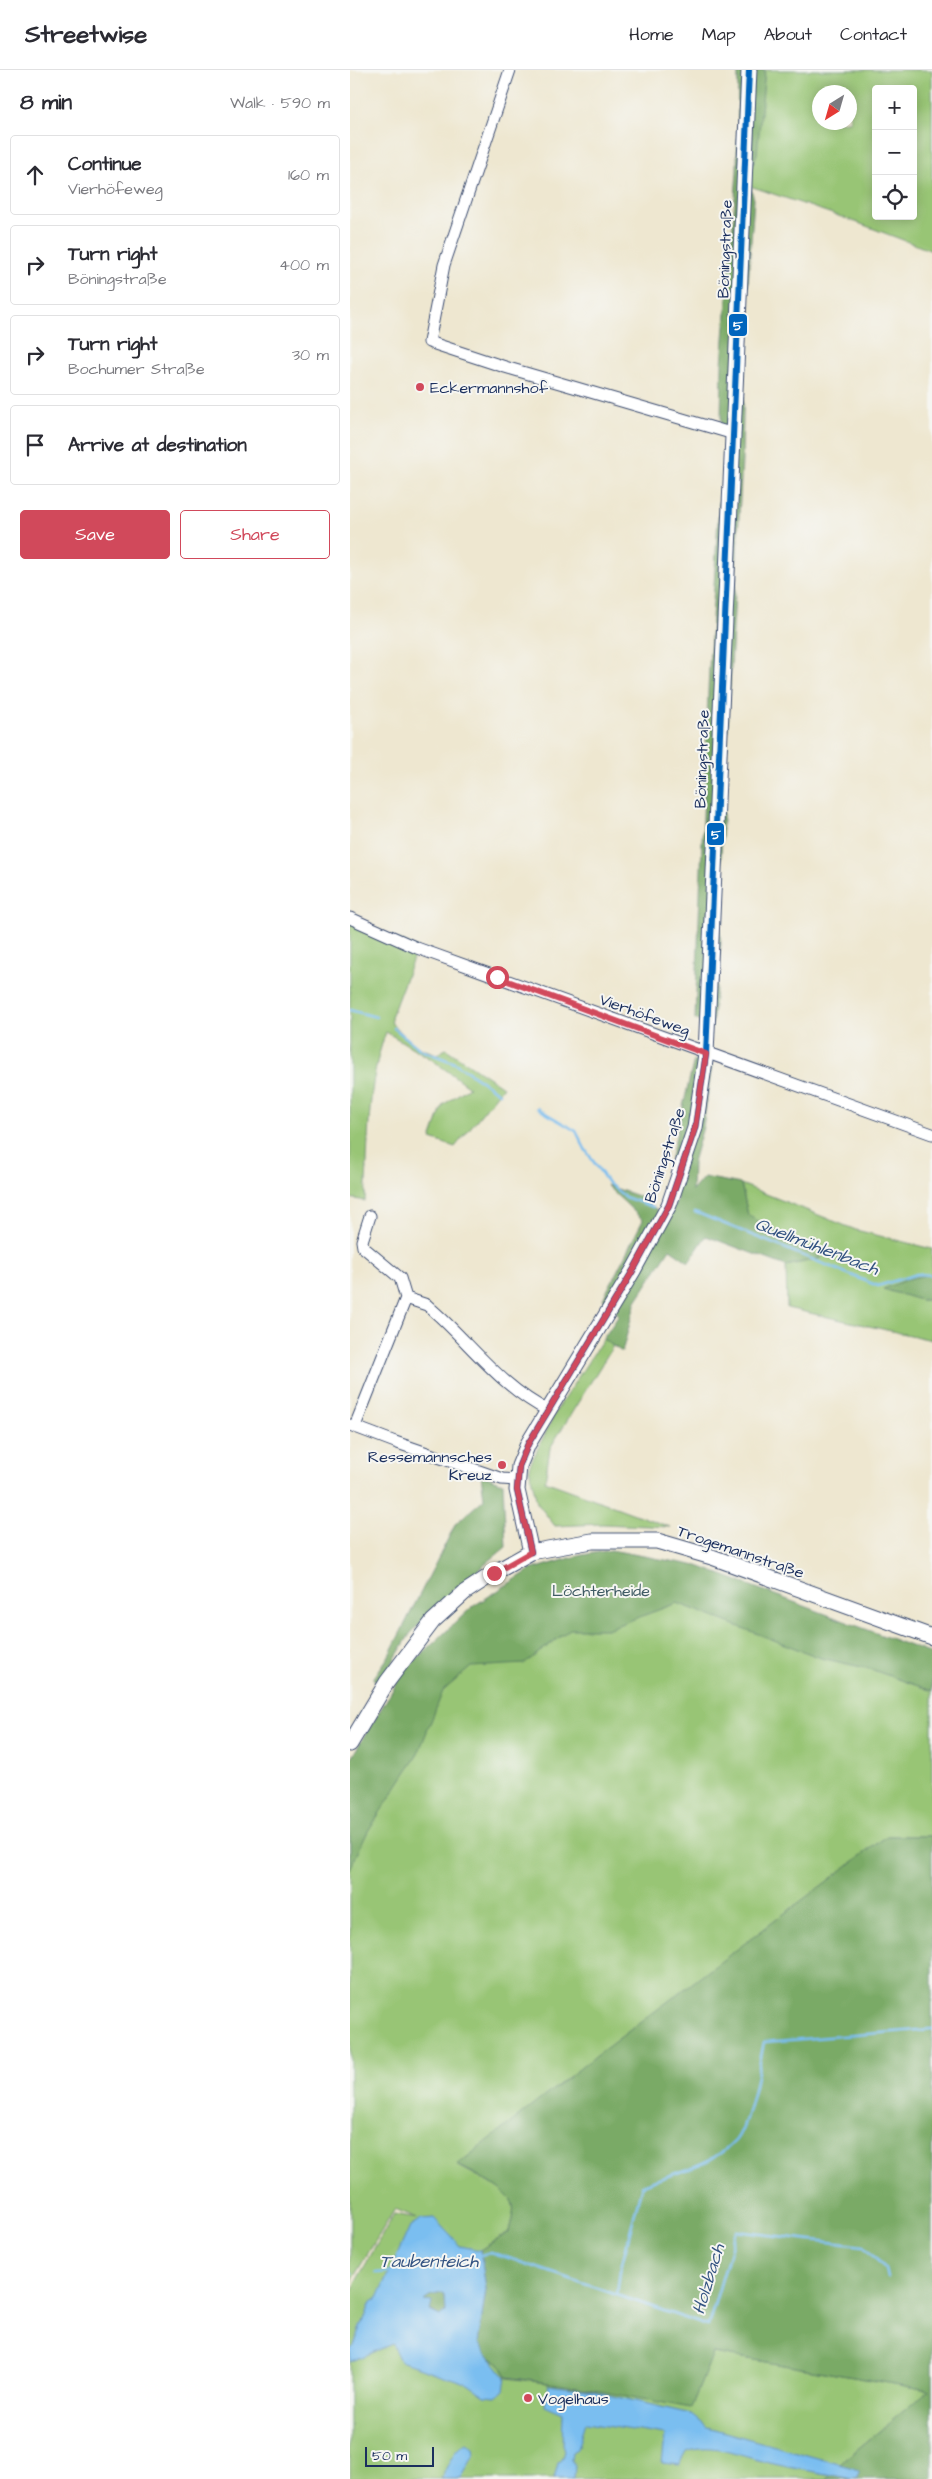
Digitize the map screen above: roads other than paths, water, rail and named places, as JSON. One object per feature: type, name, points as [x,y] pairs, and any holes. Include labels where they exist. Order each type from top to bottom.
[{"type":"main road","name":"Böningstraße","points":[[531,1552],[517,1490],[517,1480],[528,1444],[634,1269],[669,1205],[695,1128],[706,1054],[749,70]]},
{"type":"main road","name":"Trogemannstraße","points":[[350,1744],[387,1682],[433,1621],[465,1592],[531,1552],[592,1541],[657,1541],[712,1557],[932,1637]]},
{"type":"street","points":[[510,70],[444,265],[429,342],[505,367],[734,434]]},
{"type":"street","name":"Vierhöfeweg","points":[[350,918],[426,951],[706,1054],[932,1134]]},
{"type":"street","points":[[370,1216],[362,1241],[363,1247],[400,1278],[406,1298],[353,1425],[395,1442],[502,1479],[517,1480]]},
{"type":"street","points":[[406,1298],[427,1305],[509,1384],[531,1402],[549,1411]]},
{"type":"water","name":"Taubenteich","points":[[434,2218],[460,2246],[480,2250],[486,2289],[478,2343],[506,2378],[504,2390],[496,2397],[485,2396],[468,2384],[400,2361],[392,2344],[350,2362],[350,2349],[354,2345],[371,2302],[378,2298],[410,2226],[421,2219]],"holes":[[[441,2293],[445,2295],[446,2312],[440,2316],[430,2311],[432,2302],[424,2301],[429,2296]]]},
{"type":"water","points":[[548,2385],[588,2390],[691,2414],[707,2427],[853,2468],[859,2471],[858,2478],[853,2479],[791,2467],[712,2449],[686,2452],[679,2465],[662,2463],[665,2435],[585,2423],[577,2449],[572,2452],[571,2459],[575,2464],[574,2479],[554,2479],[558,2463],[564,2451],[562,2445],[563,2413],[545,2405]]},
{"type":"water","points":[[466,2443],[473,2448],[474,2455],[461,2479],[441,2479],[454,2454]]},
{"type":"waterway","name":"Quellmühlenbach","points":[[350,1010],[376,1017]]},
{"type":"waterway","name":"Quellmühlenbach","points":[[394,1028],[421,1050],[455,1063],[499,1093]]},
{"type":"waterway","name":"Quellmühlenbach","points":[[537,1108],[576,1131],[585,1149],[608,1183],[625,1197],[653,1207]]},
{"type":"waterway","name":"Quellmühlenbach","points":[[695,1212],[878,1286],[917,1274],[932,1275]]},
{"type":"waterway","points":[[617,2295],[620,2271],[642,2185],[704,2162],[716,2156],[735,2141],[745,2122],[749,2109],[764,2042],[932,2029]]},
{"type":"waterway","name":"Holzbach","points":[[481,2255],[491,2252],[708,2326],[736,2231],[863,2246],[886,2269],[888,2278]]},
{"type":"waterway","name":"Holzbach","points":[[376,2273],[389,2272]]},
{"type":"place","name":"Eckermannshof","points":[[420,387]]},
{"type":"place","name":"Ressemannsches Kreuz","points":[[502,1465]]},
{"type":"place","name":"Vogelhaus","points":[[528,2398]]},
{"type":"park label","name":"Löchterheide","points":[[601,1590]]}]
